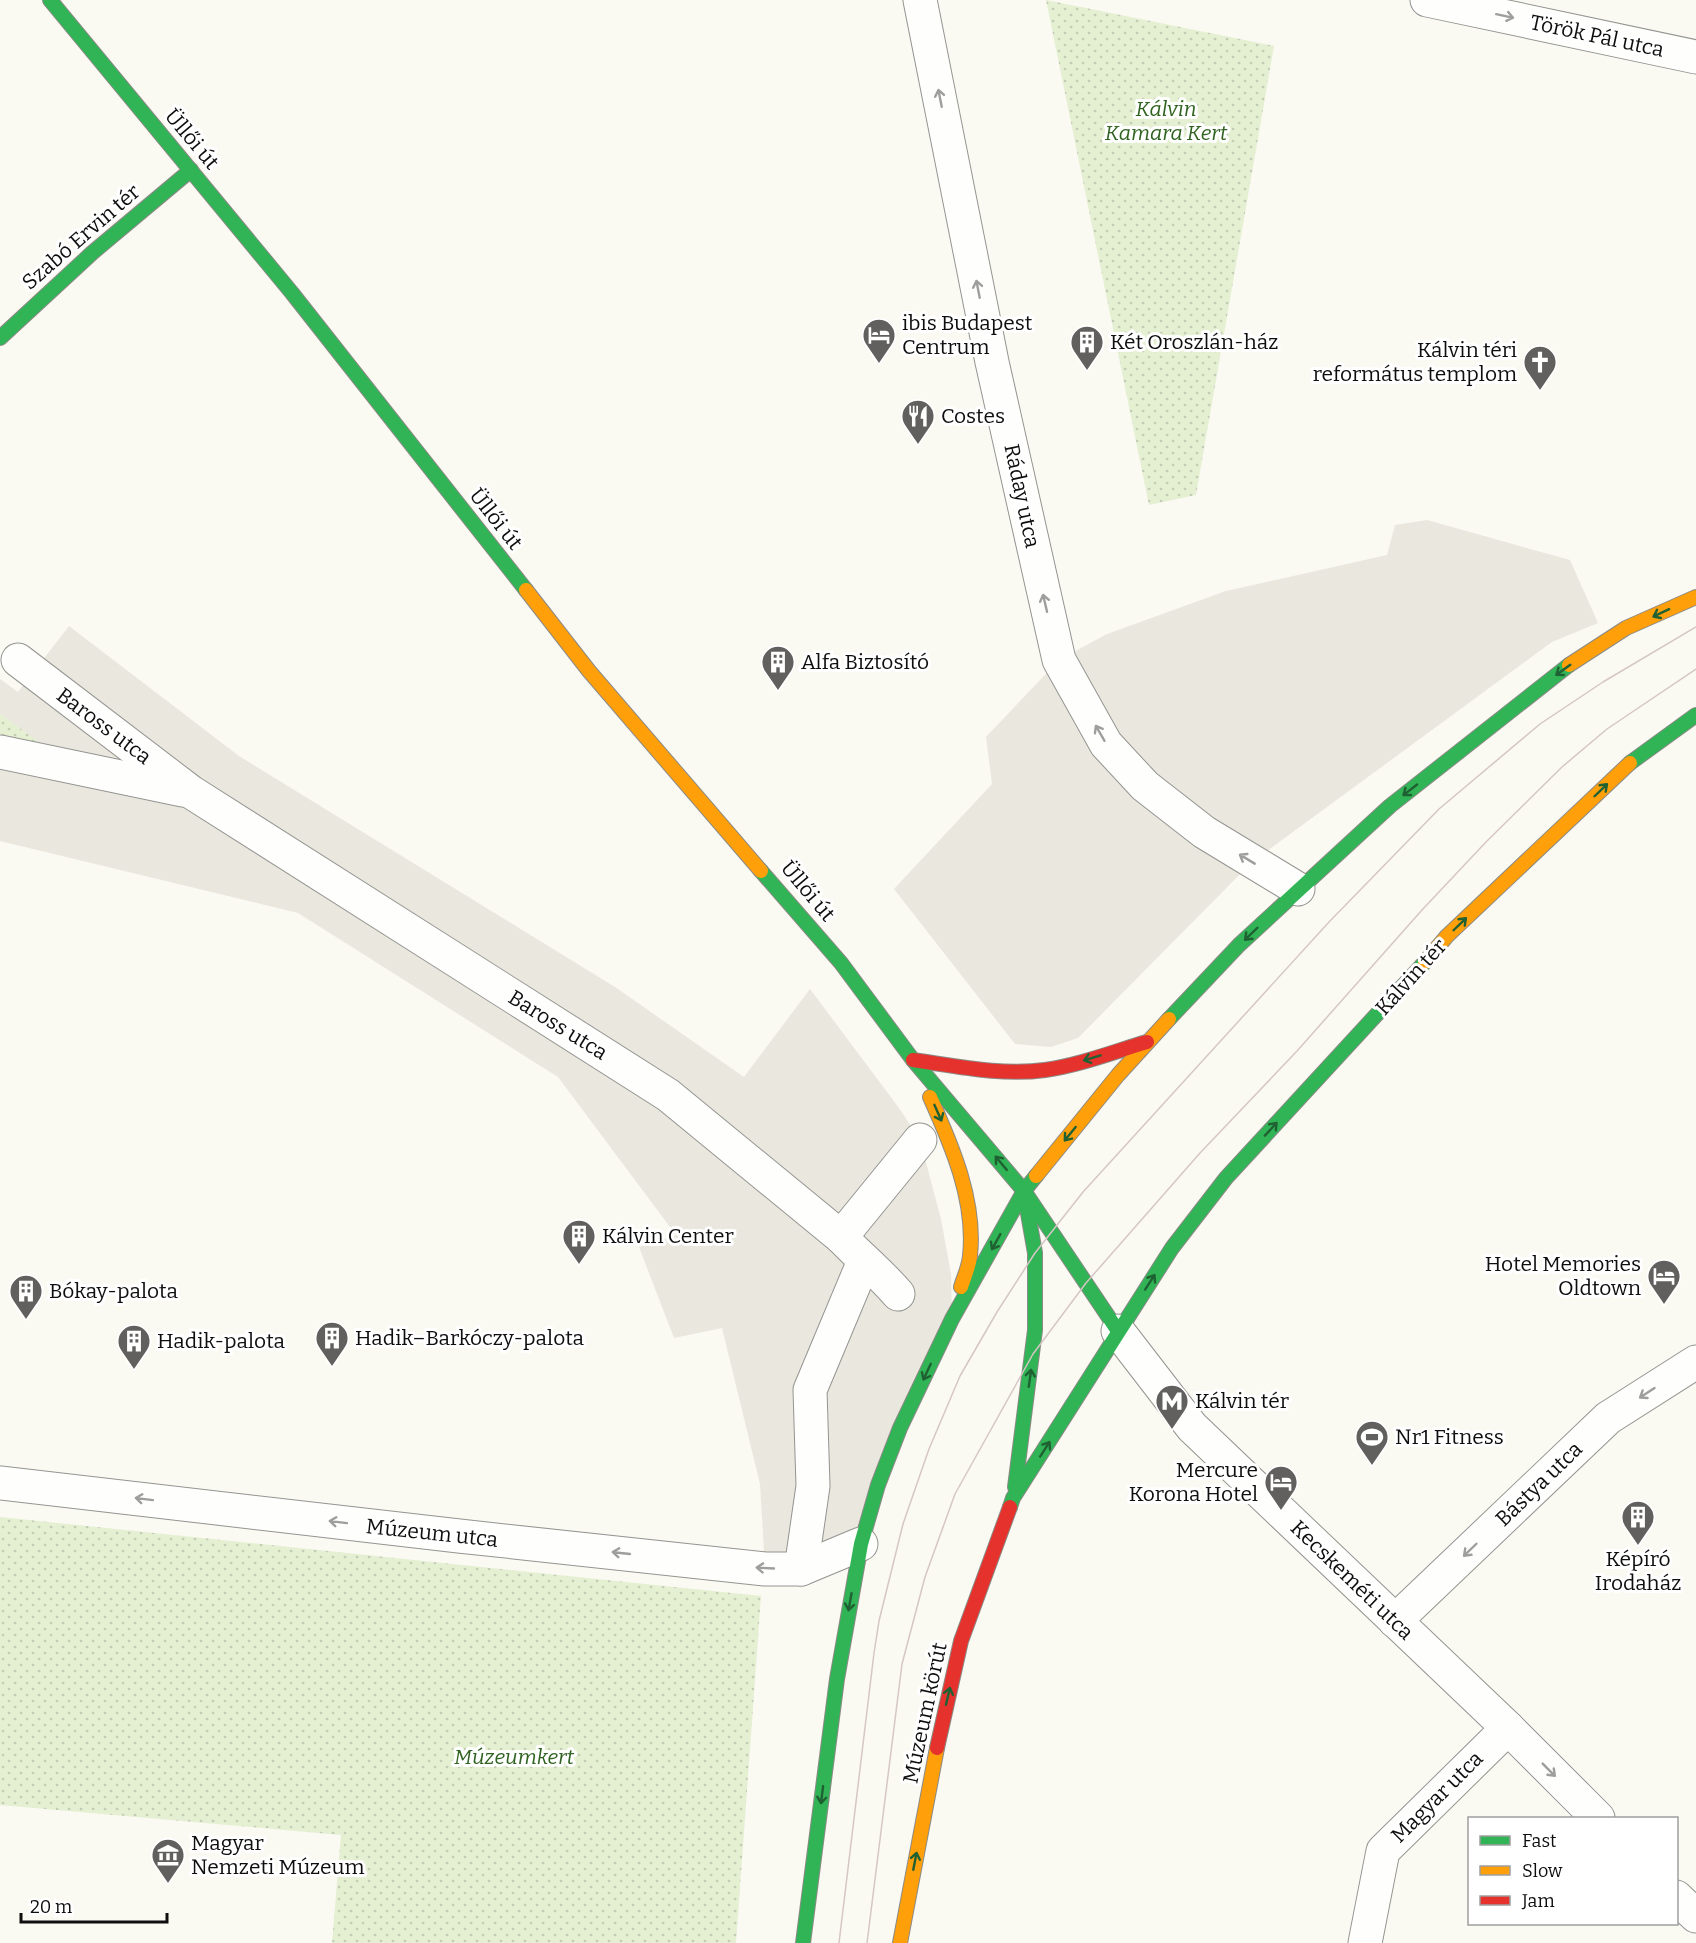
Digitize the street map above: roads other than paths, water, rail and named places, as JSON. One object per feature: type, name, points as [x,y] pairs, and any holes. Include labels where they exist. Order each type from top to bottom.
[{"type":"main road","name":"Üllői út","points":[[50,0],[292,292],[589,671],[841,963],[913,1060]]},
{"type":"main road","name":"Szabó Ervin tér","points":[[0,338],[92,253],[191,170]]},
{"type":"main road","points":[[803,1943],[837,1679],[861,1544],[878,1485],[900,1428],[952,1319],[1024,1191],[1118,1075],[1239,945],[1390,806],[1563,669],[1626,628],[1696,597]]},
{"type":"main road","name":"Kálvin tér","points":[[1013,1498],[1172,1248],[1226,1178],[1401,990],[1447,936],[1630,763],[1696,715]]},
{"type":"main road","points":[[913,1060],[989,1070],[1025,1070],[1061,1067],[1148,1041]]},
{"type":"main road","points":[[913,1060],[1024,1191],[1118,1331]]},
{"type":"main road","points":[[913,1060],[954,1151],[968,1208],[970,1256],[952,1319]]},
{"type":"main road","points":[[1013,1498],[1035,1330],[1035,1253],[1024,1191]]},
{"type":"main road","name":"Múzeum körút","points":[[900,1943],[944,1712],[961,1641],[1013,1498]]},
{"type":"street","name":"Ráday utca","points":[[920,0],[992,362],[1059,660],[1107,744],[1145,786],[1204,832],[1298,889]]},
{"type":"street","name":"Török Pál utca","points":[[1427,0],[1696,57]]},
{"type":"street","name":"Baross utca","points":[[18,660],[191,792],[668,1095],[841,1237],[898,1294]]},
{"type":"street","name":"Baross utca","points":[[0,752],[191,792]]},
{"type":"street","points":[[841,1237],[920,1140]]},
{"type":"street","points":[[801,1569],[813,1486],[810,1390],[864,1261]]},
{"type":"street","name":"Kecskeméti utca","points":[[1118,1331],[1192,1427],[1508,1728],[1597,1817]]},
{"type":"street","name":"Bástya utca","points":[[1395,1621],[1608,1418],[1696,1362]]},
{"type":"street","name":"Múzeum utca","points":[[0,1483],[765,1569],[801,1569],[861,1544]]},
{"type":"street","name":"Magyar utca","points":[[1365,1943],[1383,1851],[1508,1728]]},
{"type":"street","points":[[1678,1898],[1696,1916]]},
{"type":"tram line","points":[[839,1943],[874,1653],[879,1621],[903,1524],[929,1449],[960,1376],[1035,1253],[1083,1192],[1329,922],[1439,809],[1540,724],[1603,682],[1696,627]]},
{"type":"tram line","points":[[867,1943],[902,1664],[925,1577],[955,1494],[1033,1354],[1086,1283],[1200,1153],[1297,1051],[1422,910],[1486,842],[1562,767],[1607,729],[1696,669]]},
{"type":"place","name":"ibis Budapest Centrum","points":[[879,364]]},
{"type":"place","name":"Két Oroszlán-ház","points":[[1087,371]]},
{"type":"place","name":"Kálvin téri református templom","points":[[1540,391]]},
{"type":"place","name":"Costes","points":[[918,445]]},
{"type":"place","name":"Alfa Biztosító","points":[[778,691]]},
{"type":"place","name":"Kálvin Center","points":[[579,1265]]},
{"type":"place","name":"Hotel Memories Oldtown","points":[[1664,1305]]},
{"type":"place","name":"Bókay-palota","points":[[26,1320]]},
{"type":"place","name":"Hadik–Barkóczy-palota","points":[[332,1367]]},
{"type":"place","name":"Hadik-palota","points":[[134,1370]]},
{"type":"place","name":"Kálvin tér","points":[[1172,1430]]},
{"type":"place","name":"Nr1 Fitness","points":[[1372,1466]]},
{"type":"place","name":"Mercure Korona Hotel","points":[[1281,1511]]},
{"type":"place","name":"Képíró Irodaház","points":[[1638,1546]]},
{"type":"place","name":"Magyar Nemzeti Múzeum","points":[[168,1884]]},
{"type":"park label","name":"Kálvin Kamara Kert","points":[[1166,121]]},
{"type":"park label","name":"Múzeumkert","points":[[514,1757]]}]
